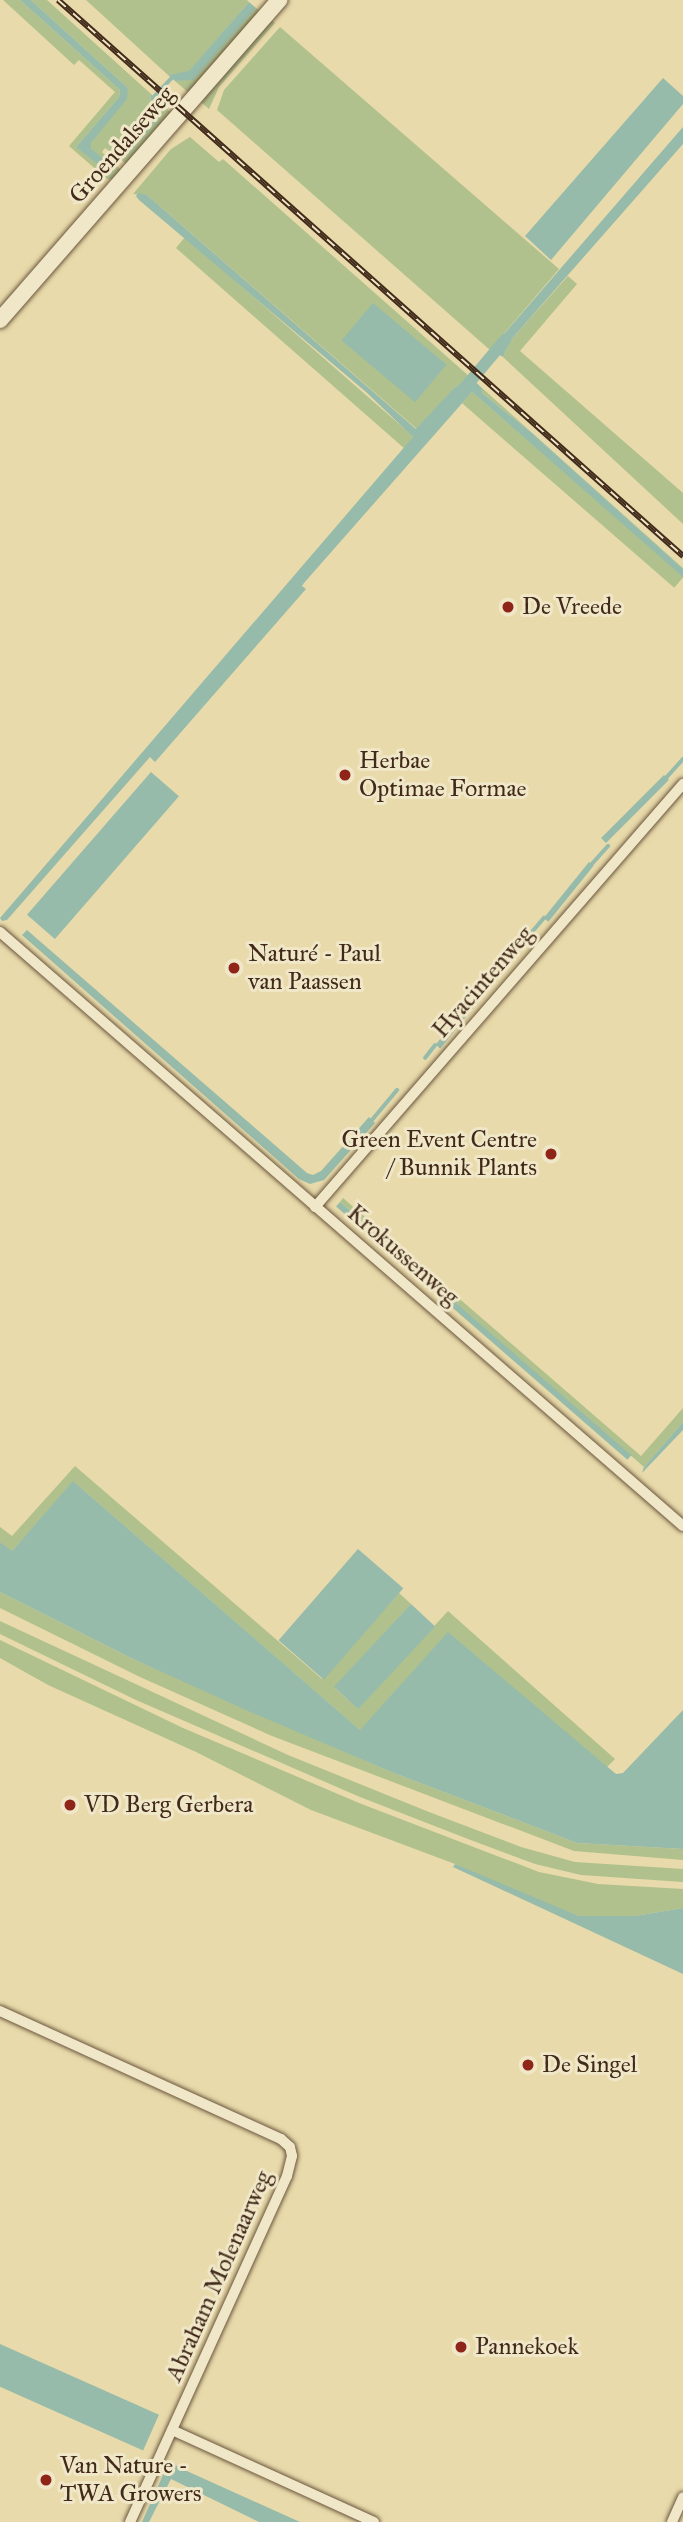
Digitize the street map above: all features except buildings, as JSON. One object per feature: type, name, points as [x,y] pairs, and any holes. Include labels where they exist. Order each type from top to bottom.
[{"type":"street","name":"Groendalseweg","points":[[0,320],[279,0]]},
{"type":"street","name":"Hyacintenweg","points":[[315,1207],[683,784]]},
{"type":"street","name":"Krokussenweg","points":[[0,932],[683,1527]]},
{"type":"street","name":"Abraham Molenaarweg","points":[[0,2011],[281,2139],[290,2147],[292,2156],[287,2176],[130,2522]]},
{"type":"street","points":[[172,2430],[374,2522]]},
{"type":"street","points":[[672,2522],[683,2497]]},
{"type":"green space","points":[[3,0],[20,0],[120,90],[119,97],[76,147],[112,170],[91,148],[91,143],[128,88],[31,0],[47,0],[151,94],[149,117],[122,149],[158,120],[157,100],[173,114],[128,165],[105,148],[102,152],[123,172],[107,179],[69,146],[115,92],[79,60],[74,65]]},
{"type":"green space","points":[[86,0],[249,2],[189,72],[168,75]]},
{"type":"green space","points":[[256,8],[262,12],[190,94],[175,81],[193,79]]},
{"type":"green space","points":[[271,20],[275,23],[219,87],[209,109],[200,101]]},
{"type":"green space","points":[[280,27],[559,269],[490,350],[217,110],[224,90]]},
{"type":"green space","points":[[190,137],[219,162],[223,159],[470,377],[454,388],[418,430],[147,195],[133,194],[171,149]]},
{"type":"green space","points":[[185,237],[407,431],[413,437],[405,449],[176,248]]},
{"type":"green space","points":[[568,276],[577,284],[520,351],[683,493],[683,524],[503,357],[510,341]]},
{"type":"green space","points":[[482,388],[683,568],[683,569],[532,433],[482,393]]},
{"type":"green space","points":[[472,392],[683,575],[674,588],[462,403]]},
{"type":"green space","points":[[343,1198],[641,1456],[683,1408],[683,1422],[644,1467],[340,1202]]},
{"type":"green space","points":[[75,1466],[322,1679],[399,1593],[411,1604],[335,1688],[358,1709],[448,1611],[615,1759],[606,1768],[448,1633],[361,1731],[74,1482],[11,1552],[0,1542],[0,1527],[12,1536]]},
{"type":"green space","points":[[0,1592],[131,1658],[394,1773],[577,1843],[683,1849],[683,1860],[574,1851],[272,1736],[140,1677],[0,1608]]},
{"type":"green space","points":[[0,1621],[288,1755],[429,1812],[521,1847],[575,1862],[683,1869],[683,1882],[581,1875],[535,1864],[468,1839],[360,1797],[136,1700],[0,1634]]},
{"type":"green space","points":[[0,1640],[183,1728],[359,1803],[539,1872],[598,1884],[683,1889],[683,1908],[635,1916],[579,1916],[503,1887],[455,1864],[311,1810],[196,1752],[48,1685],[0,1658]]},
{"type":"shaded area","points":[[20,0],[31,0],[128,88],[127,99],[91,143],[91,148],[112,167],[111,175],[76,147],[119,97],[120,90]]},
{"type":"shaded area","points":[[249,2],[256,8],[193,80],[175,81],[168,75],[189,71]]},
{"type":"shaded area","points":[[663,78],[683,96],[683,104],[551,260],[525,236]]},
{"type":"shaded area","points":[[151,94],[157,100],[158,120],[127,155],[123,155],[122,150],[149,117]]},
{"type":"shaded area","points":[[683,127],[683,144],[510,341],[503,357],[490,350]]},
{"type":"shaded area","points":[[138,193],[147,195],[416,429],[454,388],[470,377],[482,388],[482,393],[532,433],[683,569],[683,577],[472,392],[304,583],[302,586],[306,589],[155,762],[150,757],[7,920],[2,921],[0,918],[413,437],[366,392],[139,200],[136,196]]},
{"type":"shaded area","points":[[373,303],[447,365],[415,402],[342,341]]},
{"type":"shaded area","points":[[151,772],[179,796],[55,939],[27,915]]},
{"type":"shaded area","points":[[664,775],[669,780],[606,843],[601,838]]},
{"type":"shaded area","points":[[589,862],[594,866],[548,922],[544,918]]},
{"type":"shaded area","points":[[27,930],[307,1173],[313,1175],[321,1171],[369,1117],[375,1123],[324,1180],[310,1184],[299,1179],[22,935]]},
{"type":"shaded area","points":[[501,964],[506,968],[440,1049],[436,1045]]},
{"type":"shaded area","points":[[340,1202],[631,1455],[627,1460],[336,1207]]},
{"type":"shaded area","points":[[683,1422],[683,1430],[642,1473],[644,1467]]},
{"type":"shaded area","points":[[73,1481],[360,1730],[448,1632],[616,1774],[623,1773],[683,1710],[683,1849],[577,1843],[394,1773],[248,1711],[131,1658],[0,1592],[0,1542],[12,1551]]},
{"type":"shaded area","points":[[358,1549],[403,1588],[324,1680],[279,1640]]},
{"type":"shaded area","points":[[411,1604],[435,1627],[358,1709],[334,1687]]},
{"type":"shaded area","points":[[455,1864],[579,1916],[635,1916],[683,1908],[683,1974],[453,1867]]},
{"type":"shaded area","points":[[0,2344],[159,2415],[143,2450],[0,2387]]},
{"type":"shaded area","points":[[172,2461],[178,2467],[300,2522],[259,2522],[171,2479],[149,2522],[142,2522],[163,2475],[161,2472]]},
{"type":"pier","points":[[514,415],[602,491],[683,568],[594,487]]},
{"type":"waterway","points":[[154,97],[172,78]]},
{"type":"waterway","points":[[462,391],[505,340]]},
{"type":"waterway","points":[[667,777],[683,759]]},
{"type":"waterway","points":[[592,864],[608,846]]},
{"type":"waterway","points":[[503,966],[544,918]]},
{"type":"waterway","points":[[425,1058],[435,1045]]},
{"type":"waterway","points":[[372,1120],[397,1090]]},
{"type":"railway","points":[[58,0],[683,556]]},
{"type":"place","name":"De Vreede","points":[[508,607]]},
{"type":"place","name":"Herbae Optimae Formae","points":[[345,775]]},
{"type":"place","name":"Naturé - Paul van Paassen","points":[[234,968]]},
{"type":"place","name":"Green Event Centre / Bunnik Plants","points":[[551,1154]]},
{"type":"place","name":"VD Berg Gerbera","points":[[70,1805]]},
{"type":"place","name":"De Singel","points":[[528,2065]]},
{"type":"place","name":"Pannekoek","points":[[461,2347]]},
{"type":"place","name":"Van Nature - TWA Growers","points":[[46,2480]]}]
